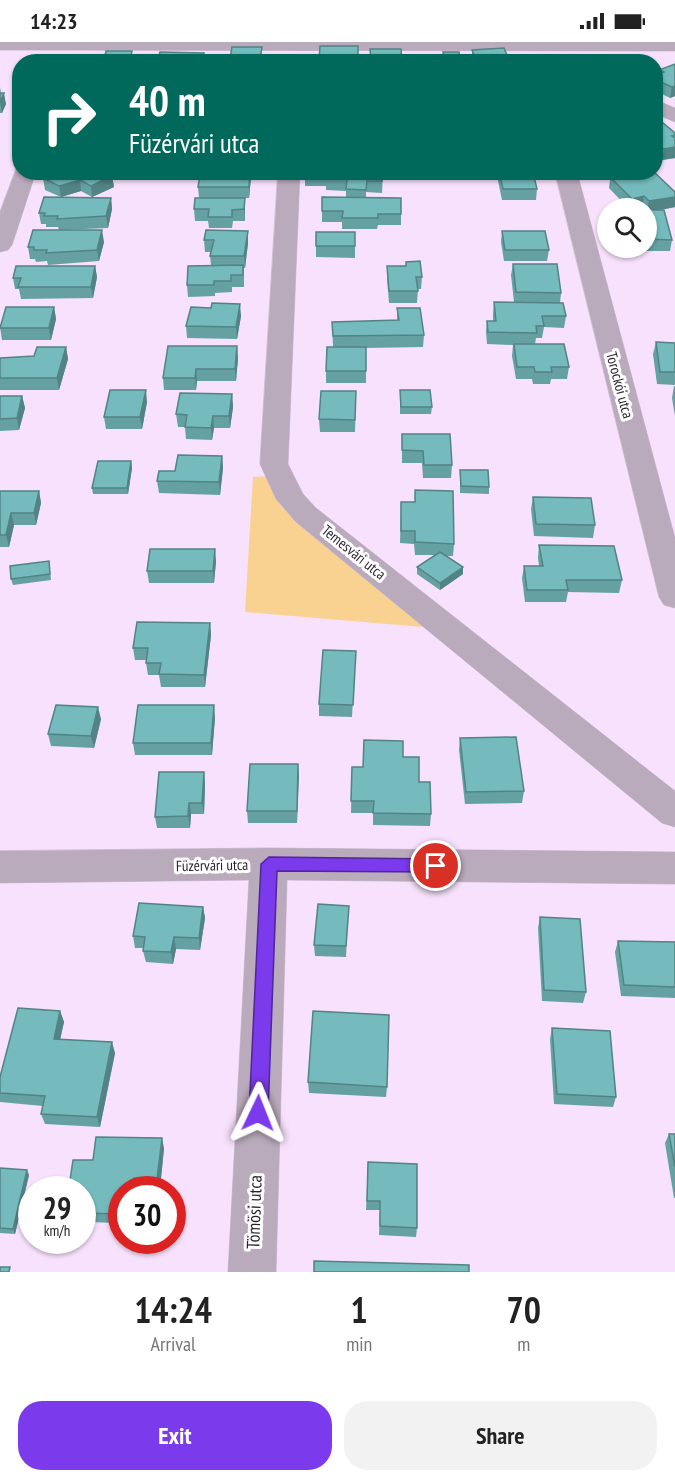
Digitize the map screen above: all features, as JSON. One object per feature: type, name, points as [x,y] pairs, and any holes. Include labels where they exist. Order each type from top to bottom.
[{"type":"street","points":[[0,44],[67,49],[296,53],[536,50],[675,45]]},
{"type":"street","points":[[0,245],[22,180]]},
{"type":"street","name":"Temesvári utca","points":[[289,180],[274,464],[291,499],[306,515],[675,812]]},
{"type":"street","name":"Torockói utca","points":[[568,180],[675,597]]},
{"type":"street","name":"Füzérvári utca","points":[[0,867],[269,864],[675,868]]},
{"type":"street","name":"Tömösi utca","points":[[252,1272],[269,864]]},
{"type":"shaded area","points":[[271,476],[423,627],[245,612],[253,477]]},
{"type":"building","points":[[320,46],[358,46],[358,54],[319,54]]},
{"type":"building","points":[[232,47],[262,47],[261,54],[231,54]]},
{"type":"building","points":[[504,48],[507,54],[474,54],[472,50]]},
{"type":"building","points":[[370,49],[401,49],[401,54],[370,54]]},
{"type":"building","points":[[106,51],[132,51],[131,54],[105,54]]},
{"type":"building","points":[[160,52],[204,53],[204,54],[159,54]]},
{"type":"building","points":[[443,52],[459,52],[459,54],[443,54]]},
{"type":"building","points":[[675,64],[675,86],[663,83],[663,68]]},
{"type":"building","points":[[663,123],[675,133],[672,136],[675,138],[675,147],[664,149]]},
{"type":"building","points":[[47,180],[80,180],[59,186]]},
{"type":"building","points":[[80,180],[104,180],[91,186]]},
{"type":"building","points":[[199,180],[249,180],[249,187],[198,187]]},
{"type":"building","points":[[347,180],[382,180],[367,181],[366,190],[346,189]]},
{"type":"building","points":[[501,180],[535,180],[537,189],[503,189]]},
{"type":"building","points":[[613,180],[662,180],[675,192],[675,197],[657,200],[644,196],[631,198]]},
{"type":"building","points":[[44,197],[111,198],[106,216],[57,219],[58,216],[44,216],[45,213],[39,213]]},
{"type":"building","points":[[322,197],[401,198],[401,214],[378,214],[378,218],[342,218],[343,211],[322,211]]},
{"type":"building","points":[[195,198],[245,198],[244,209],[232,210],[232,217],[208,217],[209,209],[194,209]]},
{"type":"building","points":[[657,210],[664,210],[672,240],[657,239]]},
{"type":"building","points":[[33,230],[102,230],[97,250],[46,253],[47,250],[34,250],[34,247],[28,247]]},
{"type":"building","points":[[206,230],[248,231],[244,256],[210,256],[214,240],[204,240]]},
{"type":"building","points":[[502,231],[545,231],[549,250],[505,250]]},
{"type":"building","points":[[316,232],[355,232],[355,246],[316,246]]},
{"type":"building","points":[[420,261],[422,277],[416,277],[418,291],[389,291],[387,266],[406,266],[406,262]]},
{"type":"building","points":[[513,264],[557,264],[561,293],[516,292]]},
{"type":"building","points":[[243,265],[243,275],[231,275],[231,281],[214,281],[214,285],[187,285],[188,266]]},
{"type":"building","points":[[16,266],[95,266],[91,287],[18,287],[21,278],[13,278]]},
{"type":"building","points":[[494,302],[563,303],[566,316],[542,316],[544,326],[536,326],[537,333],[488,332],[487,321],[496,321]]},
{"type":"building","points":[[212,303],[240,304],[236,327],[186,326],[191,307],[211,308]]},
{"type":"building","points":[[6,307],[54,307],[49,328],[0,328]]},
{"type":"building","points":[[397,308],[420,308],[424,335],[333,336],[332,322],[399,320]]},
{"type":"building","points":[[656,342],[675,343],[675,372],[660,372]]},
{"type":"building","points":[[514,344],[564,344],[569,367],[551,367],[552,372],[535,372],[534,367],[517,367]]},
{"type":"building","points":[[168,346],[237,346],[235,369],[196,369],[195,378],[163,378]]},
{"type":"building","points":[[37,347],[66,347],[57,378],[0,378],[0,358],[34,356]]},
{"type":"building","points":[[327,347],[366,347],[366,371],[326,371]]},
{"type":"building","points":[[110,390],[146,390],[140,417],[104,417]]},
{"type":"building","points":[[400,390],[430,390],[432,407],[401,407]]},
{"type":"building","points":[[321,391],[356,391],[355,420],[319,419]]},
{"type":"building","points":[[180,393],[232,394],[229,416],[213,416],[211,428],[185,427],[187,415],[176,414]]},
{"type":"building","points":[[0,396],[22,396],[17,418],[0,419]]},
{"type":"building","points":[[402,434],[450,434],[452,465],[424,465],[423,451],[402,450]]},
{"type":"building","points":[[178,455],[222,456],[219,482],[157,481],[159,471],[175,471]]},
{"type":"building","points":[[98,461],[131,461],[127,488],[92,488]]},
{"type":"building","points":[[460,470],[488,470],[489,487],[461,486]]},
{"type":"building","points":[[415,490],[453,491],[454,544],[415,542],[415,531],[401,531],[401,502],[415,502]]},
{"type":"building","points":[[0,491],[39,491],[34,513],[11,513],[6,535],[0,535]]},
{"type":"building","points":[[533,497],[591,498],[595,525],[536,524]]},
{"type":"building","points":[[539,545],[614,546],[622,580],[566,580],[568,590],[527,590],[524,566],[543,566]]},
{"type":"building","points":[[150,549],[215,549],[213,571],[147,571]]},
{"type":"building","points":[[440,552],[463,567],[440,583],[417,567]]},
{"type":"building","points":[[49,561],[50,574],[11,579],[10,566]]},
{"type":"building","points":[[137,622],[210,623],[204,675],[159,674],[161,663],[146,663],[148,648],[133,648]]},
{"type":"building","points":[[323,650],[356,651],[353,705],[319,704]]},
{"type":"building","points":[[56,705],[98,707],[91,736],[48,734]]},
{"type":"building","points":[[138,705],[214,705],[211,743],[133,743]]},
{"type":"building","points":[[516,737],[524,791],[466,792],[460,738]]},
{"type":"building","points":[[364,740],[403,741],[403,757],[419,757],[419,782],[430,782],[431,814],[373,813],[374,801],[351,801],[352,767],[363,767]]},
{"type":"building","points":[[250,764],[298,764],[297,811],[247,811]]},
{"type":"building","points":[[159,772],[204,772],[202,803],[189,803],[188,816],[155,817]]},
{"type":"building","points":[[139,903],[203,907],[199,938],[174,937],[171,952],[143,951],[145,937],[133,936]]},
{"type":"building","points":[[318,904],[349,906],[346,946],[314,945]]},
{"type":"building","points":[[540,917],[580,919],[586,992],[544,990]]},
{"type":"building","points":[[618,941],[675,942],[675,987],[624,985]]},
{"type":"building","points":[[18,1008],[60,1011],[54,1039],[112,1042],[97,1117],[41,1114],[45,1096],[0,1093],[0,1077]]},
{"type":"building","points":[[313,1011],[389,1015],[387,1087],[308,1082]]},
{"type":"building","points":[[552,1028],[610,1031],[616,1097],[557,1094]]},
{"type":"building","points":[[669,1134],[675,1134],[675,1167]]},
{"type":"building","points":[[96,1137],[162,1138],[157,1176],[108,1176],[108,1214],[96,1213],[96,1176],[71,1176],[73,1160],[93,1160]]},
{"type":"building","points":[[368,1162],[417,1164],[417,1228],[380,1226],[380,1201],[367,1201]]},
{"type":"building","points":[[0,1168],[27,1170],[26,1176],[18,1176],[18,1208],[13,1229],[0,1228]]},
{"type":"building","points":[[314,1261],[469,1265],[469,1272],[314,1272]]},
{"type":"building","points":[[0,1267],[10,1267],[9,1272],[0,1272]]},
{"type":"route","points":[[258,1113],[269,864],[436,866]]}]
